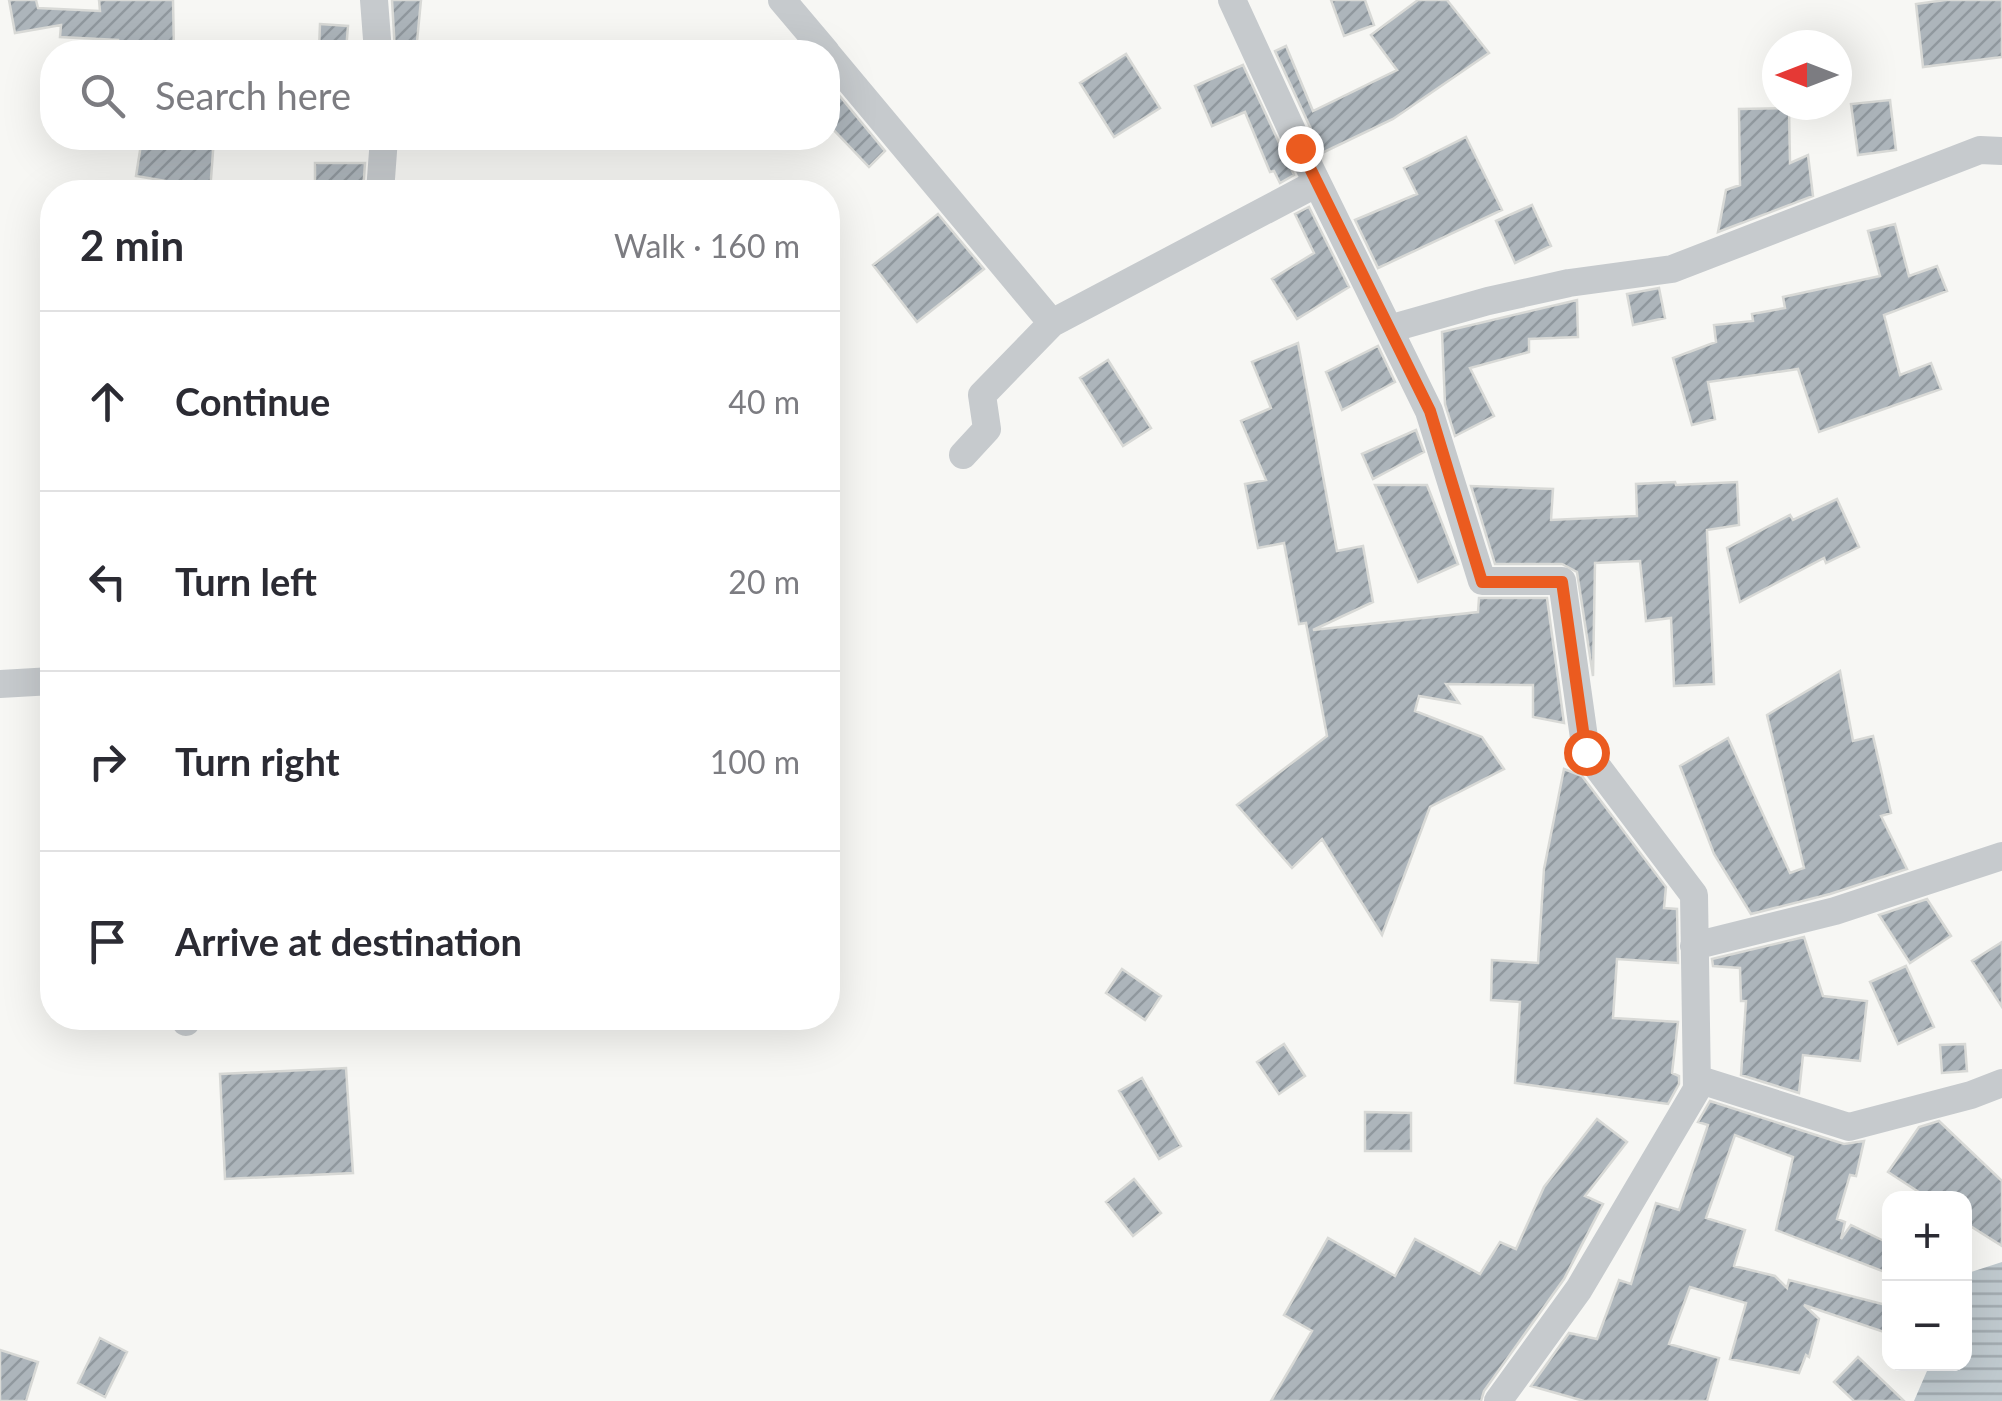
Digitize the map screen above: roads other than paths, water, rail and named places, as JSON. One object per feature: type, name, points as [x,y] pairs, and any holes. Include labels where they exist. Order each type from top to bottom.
[{"type":"street","points":[[374,0],[377,40]]},
{"type":"street","points":[[782,0],[815,40]]},
{"type":"street","points":[[1232,0],[1430,411],[1482,582],[1562,582],[1586,752],[1694,895],[1697,1089],[1579,1289],[1498,1401]]},
{"type":"street","points":[[840,70],[1052,323]]},
{"type":"street","points":[[381,180],[383,150]]},
{"type":"street","points":[[1389,330],[1488,301],[1568,284],[1672,269],[1980,150],[2002,150]]},
{"type":"street","points":[[963,456],[987,429],[982,395],[1052,323],[1317,183]]},
{"type":"street","points":[[0,684],[40,682]]},
{"type":"street","points":[[1694,946],[1835,911],[2002,856]]},
{"type":"street","points":[[1697,1079],[1849,1127],[1972,1095],[2002,1083]]}]
